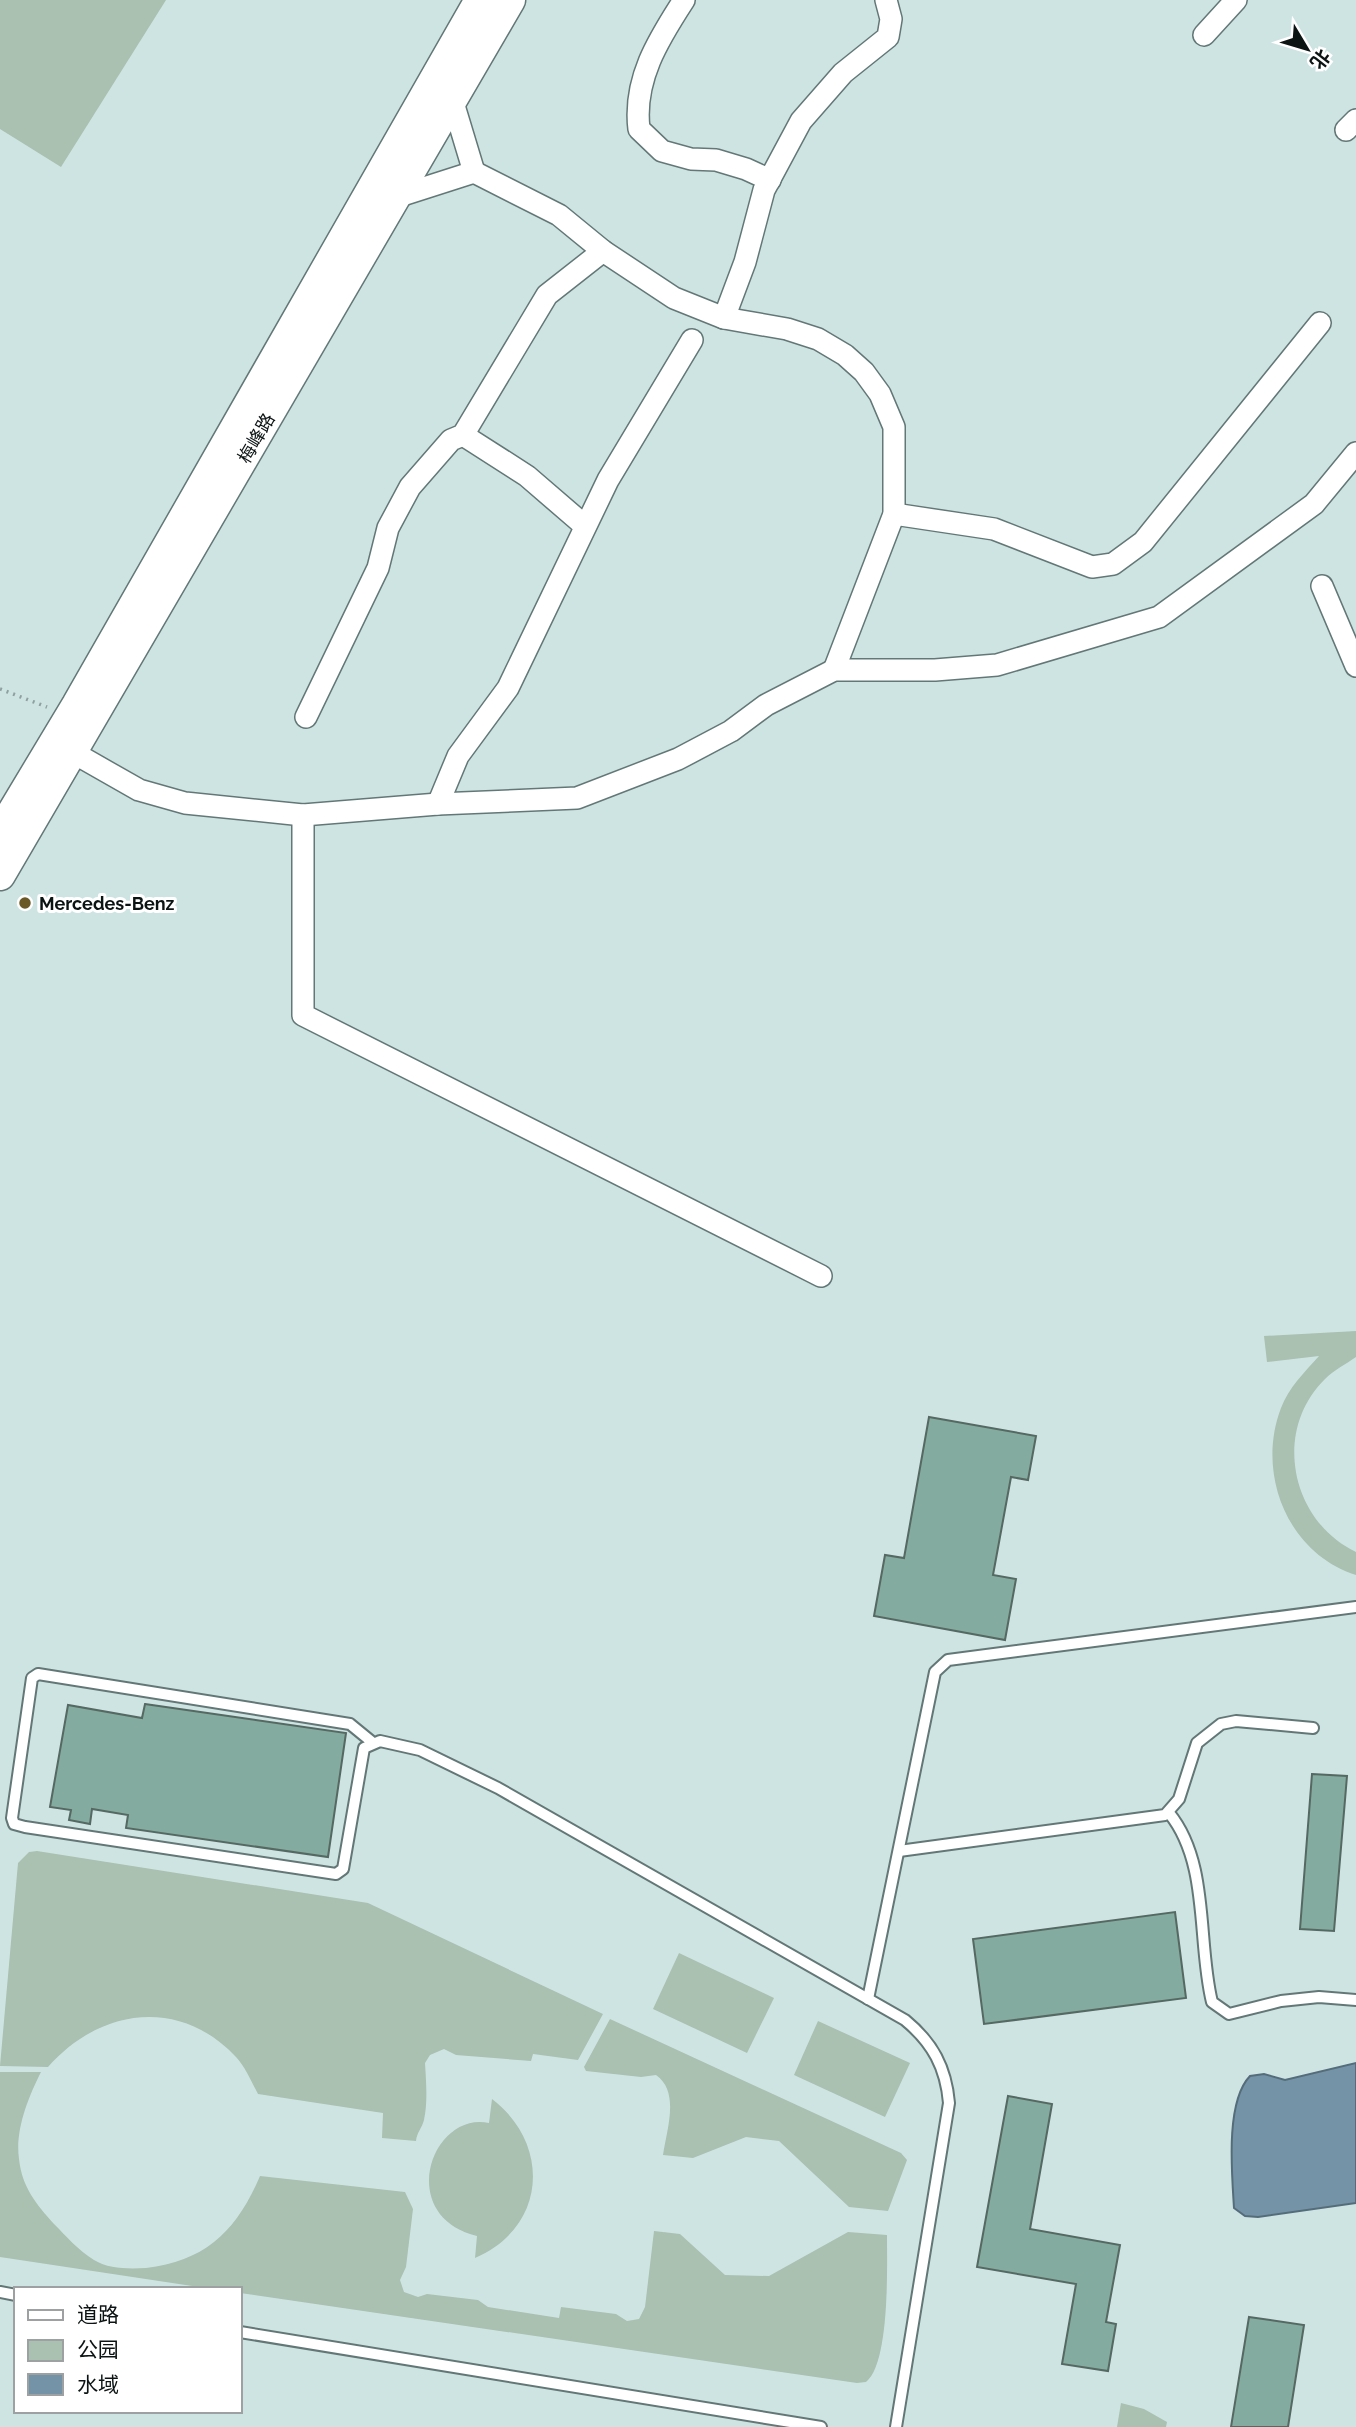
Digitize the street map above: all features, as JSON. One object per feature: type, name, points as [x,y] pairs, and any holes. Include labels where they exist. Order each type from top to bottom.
[{"type":"main road","name":"梅峰路","points":[[0,833],[78,705],[480,0]]},
{"type":"main road","name":"梅峰路","points":[[1,871],[74,753],[510,0]]},
{"type":"street","points":[[684,0],[653,51],[639,88],[639,129],[662,151],[691,159],[716,160],[770,180]]},
{"type":"street","points":[[724,318],[770,180],[801,121],[824,92],[888,37],[891,19],[886,0]]},
{"type":"street","points":[[1204,36],[1236,0]]},
{"type":"street","points":[[452,99],[474,172]]},
{"type":"street","points":[[396,197],[474,172],[558,215],[603,251],[674,298],[724,318],[777,327],[818,340],[845,355],[864,372],[890,409],[894,427],[894,514],[834,670]]},
{"type":"street","points":[[306,717],[378,568],[388,528],[410,487],[451,440],[463,435],[547,295],[603,251]]},
{"type":"street","points":[[894,514],[994,529],[1092,567],[1113,564],[1143,542],[1320,323]]},
{"type":"street","points":[[438,804],[458,756],[508,688],[544,620],[608,480],[692,340]]},
{"type":"street","points":[[463,435],[527,476],[585,526]]},
{"type":"street","points":[[74,753],[139,790],[186,803],[303,815],[438,804],[577,798],[678,759],[731,731],[766,705],[834,670],[935,670],[997,665],[1159,617],[1314,504],[1356,453]]},
{"type":"street","points":[[1322,586],[1356,666]]},
{"type":"street","points":[[303,815],[303,1015],[821,1276]]},
{"type":"lane","points":[[868,1999],[935,1672],[948,1660],[1356,1607]]},
{"type":"lane","points":[[372,1742],[364,1748],[361,1758],[343,1869],[337,1874],[25,1827],[15,1824],[12,1818],[32,1678],[38,1674],[350,1724],[372,1742],[421,1750],[498,1788],[905,2020],[928,2043],[947,2081],[949,2103],[896,2427]]},
{"type":"lane","points":[[898,1851],[1169,1813],[1179,1799],[1196,1743],[1221,1724],[1236,1721],[1313,1728]]},
{"type":"lane","points":[[1169,1813],[1181,1827],[1194,1866],[1212,2002],[1229,2014],[1281,2001],[1320,1997],[1355,2000],[1356,1987]]},
{"type":"lane","points":[[242,2332],[821,2427]]},
{"type":"path","points":[[0,689],[56,711]]},
{"type":"green space","points":[[0,0],[166,0],[61,167],[0,129]]},
{"type":"green space","points":[[1356,1331],[1356,1357],[1325,1379],[1308,1400],[1298,1424],[1294,1448],[1296,1473],[1304,1497],[1316,1519],[1334,1538],[1356,1552],[1356,1575],[1332,1564],[1312,1549],[1295,1530],[1283,1508],[1276,1484],[1272,1458],[1274,1433],[1281,1408],[1302,1374],[1319,1356],[1267,1362],[1264,1336]]},
{"type":"green space","points":[[37,1851],[368,1903],[603,2014],[578,2060],[533,2054],[531,2061],[456,2055],[444,2049],[430,2055],[425,2063],[425,2113],[416,2141],[382,2138],[383,2113],[258,2094],[240,2061],[214,2038],[190,2025],[166,2018],[140,2017],[116,2022],[91,2032],[69,2047],[48,2067],[0,2066],[18,1863],[29,1852]]},
{"type":"green space","points":[[679,1953],[774,1998],[747,2053],[653,2009]]},
{"type":"green space","points":[[610,2019],[901,2153],[907,2160],[888,2211],[849,2207],[779,2141],[746,2137],[693,2158],[663,2155],[670,2101],[663,2082],[656,2075],[641,2077],[586,2071],[584,2067]]},
{"type":"green space","points":[[818,2021],[910,2063],[885,2117],[794,2075]]},
{"type":"green space","points":[[0,2072],[41,2072],[27,2103],[19,2137],[23,2178],[36,2202],[73,2243],[94,2260],[112,2267],[146,2268],[186,2258],[202,2250],[230,2227],[260,2176],[405,2192],[413,2209],[406,2267],[400,2280],[404,2292],[418,2297],[427,2294],[478,2300],[488,2307],[559,2318],[561,2307],[616,2314],[627,2321],[639,2319],[645,2307],[654,2231],[680,2234],[725,2275],[769,2276],[848,2232],[887,2235],[887,2290],[883,2335],[874,2372],[866,2382],[857,2383],[242,2293],[242,2287],[199,2287],[0,2257]]},
{"type":"green space","points":[[492,2099],[511,2117],[524,2138],[532,2161],[533,2184],[528,2206],[516,2226],[499,2244],[475,2258],[477,2236],[452,2225],[436,2208],[429,2188],[430,2168],[438,2148],[451,2133],[468,2124],[489,2123]]},
{"type":"green space","points":[[1121,2403],[1144,2409],[1167,2422],[1166,2427],[1117,2427]]},
{"type":"water","points":[[1356,2063],[1356,2203],[1258,2217],[1245,2216],[1234,2208],[1233,2120],[1242,2088],[1250,2076],[1264,2074],[1285,2080]]},
{"type":"building","points":[[929,1417],[1036,1436],[1028,1480],[1011,1477],[993,1575],[1016,1579],[1005,1640],[874,1616],[885,1555],[904,1558]]},
{"type":"building","points":[[145,1704],[346,1733],[328,1857],[126,1828],[128,1815],[92,1809],[90,1824],[69,1820],[71,1810],[50,1807],[68,1705],[142,1718]]},
{"type":"building","points":[[1312,1774],[1347,1776],[1334,1931],[1300,1929]]},
{"type":"building","points":[[1175,1912],[1186,1998],[984,2024],[973,1939]]},
{"type":"building","points":[[1008,2096],[1052,2104],[1030,2229],[1120,2245],[1106,2322],[1116,2324],[1108,2371],[1062,2364],[1076,2284],[977,2267]]},
{"type":"building","points":[[1249,2317],[1304,2325],[1288,2427],[1231,2427]]},
{"type":"place","name":"Mercedes-Benz","points":[[25,903]]}]
